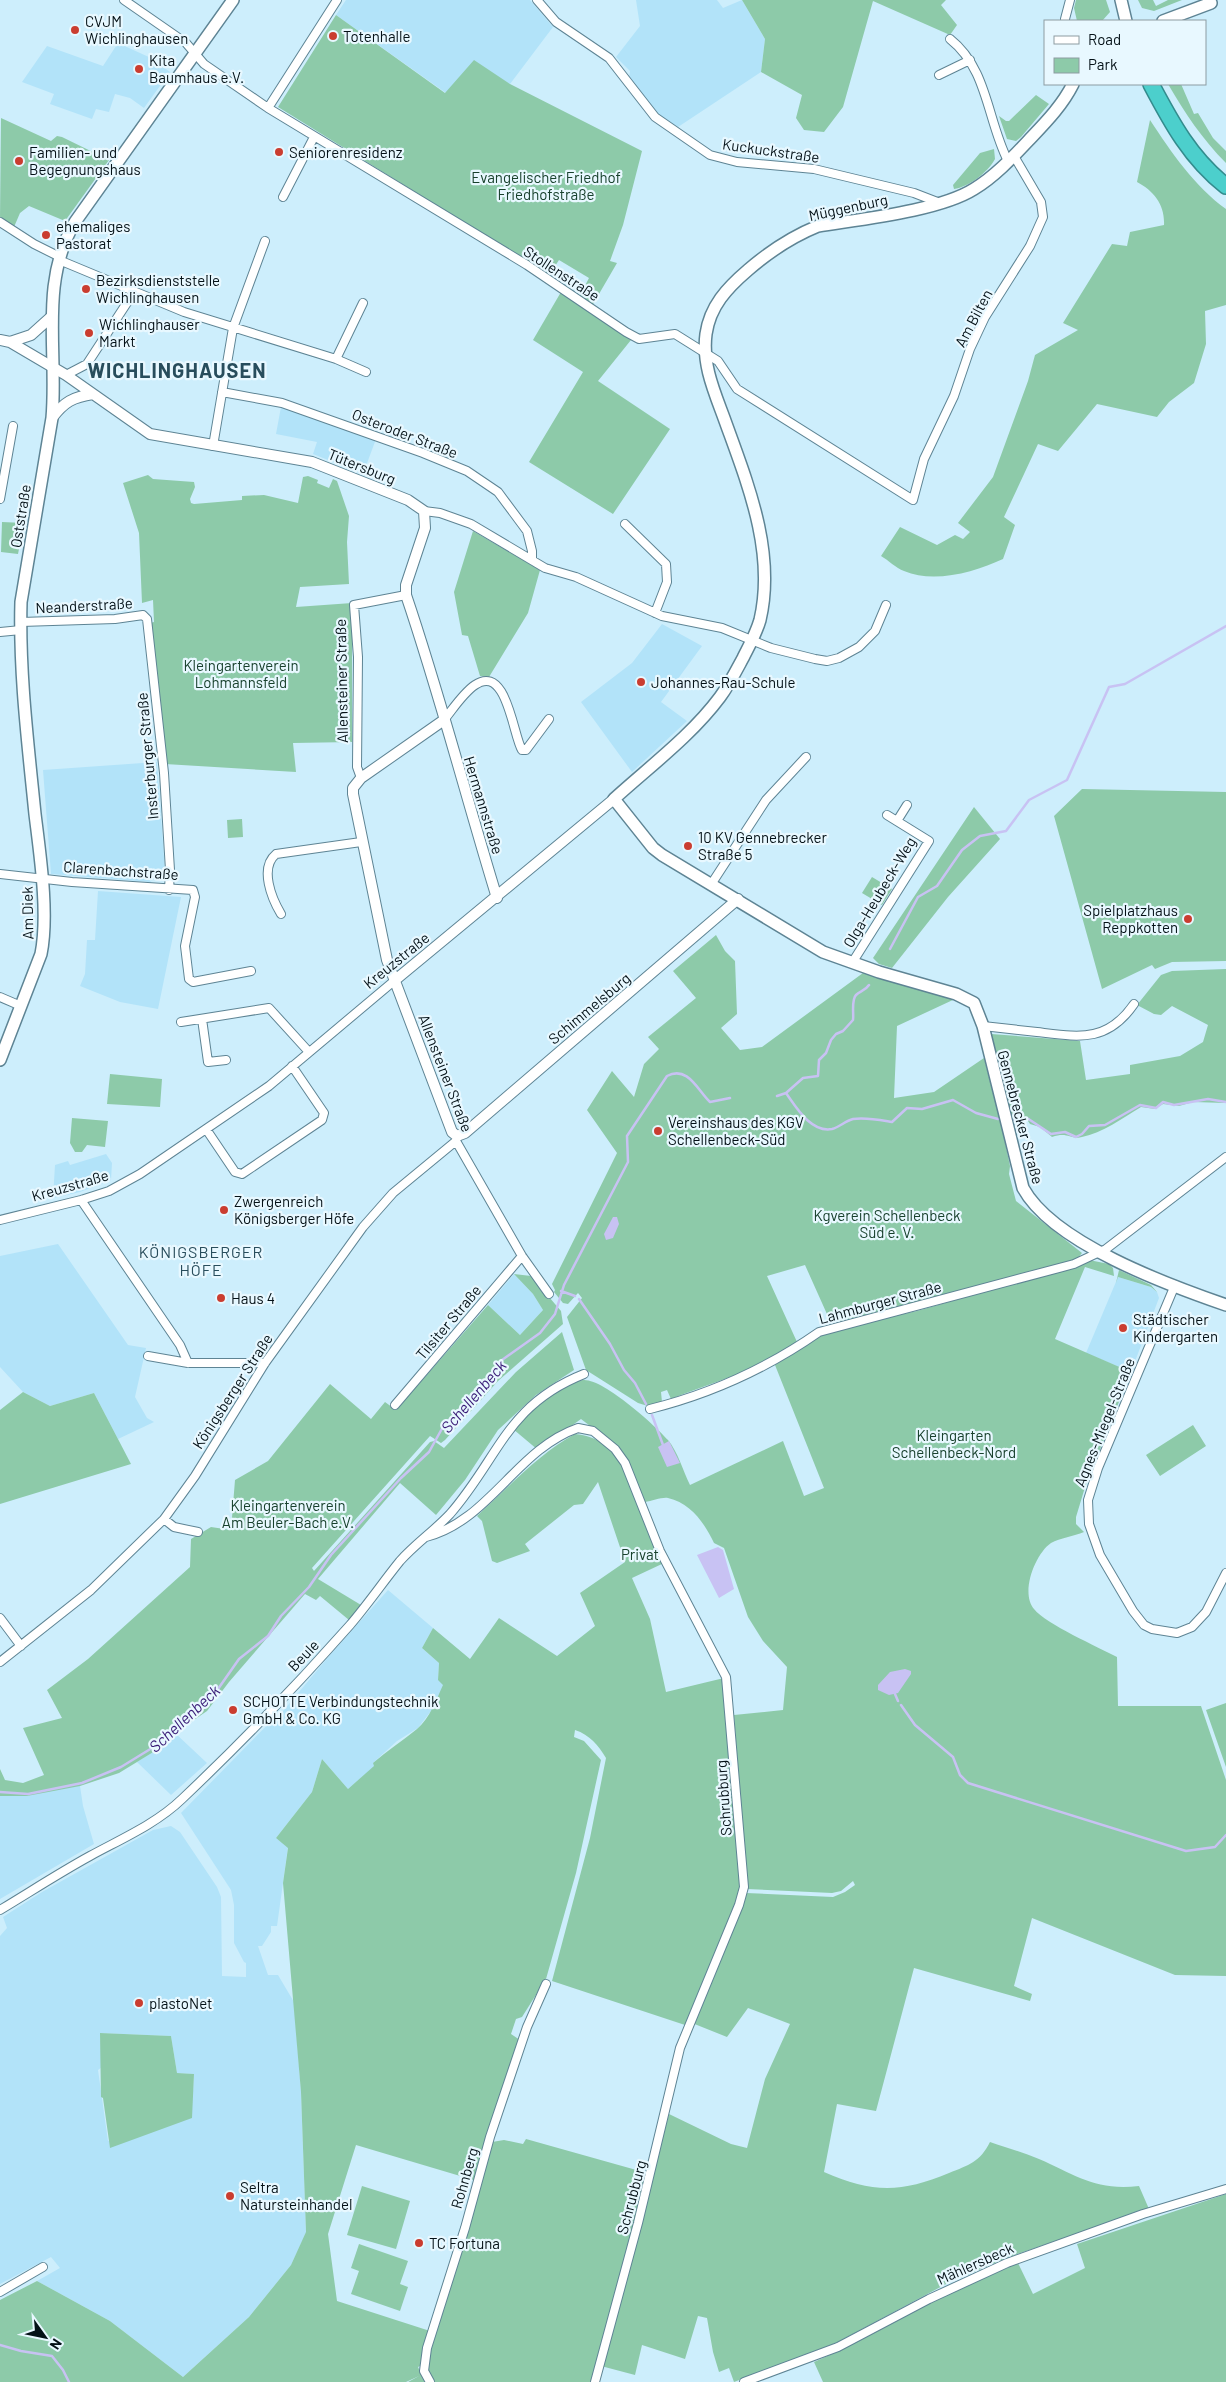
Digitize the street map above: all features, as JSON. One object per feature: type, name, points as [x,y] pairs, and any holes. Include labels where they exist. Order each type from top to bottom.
[{"type":"highway","points":[[1147,85],[1191,151],[1226,186]]},
{"type":"highway","points":[[1152,85],[1167,116]]},
{"type":"main road","name":"Oststraße","points":[[41,878],[21,626],[21,602],[52,418],[54,368],[51,317],[53,285],[59,258],[70,230],[233,0]]},
{"type":"main road","points":[[1117,0],[1122,20]]},
{"type":"main road","points":[[1121,0],[1126,20]]},
{"type":"main road","points":[[1166,20],[1214,2]]},
{"type":"main road","points":[[1176,20],[1214,2]]},
{"type":"main road","name":"Müggenburg","points":[[752,641],[759,621],[763,597],[763,561],[758,519],[751,493],[709,374],[705,354],[706,334],[716,303],[725,290],[783,242],[818,226],[940,203],[976,188],[1011,158],[1057,110],[1071,85]]},
{"type":"main road","name":"Kreuzstraße","points":[[614,799],[702,718],[720,697],[752,641]]},
{"type":"main road","name":"Gennebrecker Straße","points":[[614,799],[653,848],[808,943],[852,963],[967,998],[976,1006],[983,1026],[1023,1188],[1034,1204],[1060,1226],[1098,1253],[1226,1305]]},
{"type":"main road","name":"Am Diek","points":[[0,1060],[42,947],[44,931],[41,878]]},
{"type":"street","name":"Stollenstraße","points":[[124,0],[186,43],[204,64],[268,108],[527,265],[626,332],[639,339],[675,334],[718,361],[737,389],[912,500]]},
{"type":"street","points":[[268,108],[337,0]]},
{"type":"street","name":"Kuckuckstraße","points":[[537,0],[556,22],[609,58],[655,117],[710,155],[737,162],[814,169],[914,193],[940,203]]},
{"type":"street","points":[[1066,20],[1070,0]]},
{"type":"street","name":"Am Bilten","points":[[912,500],[924,459],[954,396],[970,350],[985,317],[1030,246],[1043,217],[1041,202],[1000,145],[983,87],[970,60],[962,49],[950,39]]},
{"type":"street","points":[[938,75],[970,60]]},
{"type":"street","points":[[284,197],[314,137]]},
{"type":"street","points":[[0,222],[59,258],[134,292],[184,312],[336,359],[366,372]]},
{"type":"street","points":[[213,446],[233,328],[265,241]]},
{"type":"street","points":[[66,375],[87,364],[134,292]]},
{"type":"street","points":[[336,359],[363,303]]},
{"type":"street","points":[[5,341],[31,335],[51,317]]},
{"type":"street","name":"Tütersburg","points":[[5,341],[66,375],[150,434],[312,462],[408,500],[424,511],[440,513],[471,524],[545,568],[608,590],[655,613],[672,619],[722,628],[752,641],[827,661],[839,658],[855,650],[869,639],[880,621],[886,605]]},
{"type":"street","name":"Osteroder Straße","points":[[222,392],[282,403],[423,453],[467,472],[498,492],[527,531],[532,551],[532,560]]},
{"type":"street","points":[[52,418],[63,404],[72,398],[93,394]]},
{"type":"street","points":[[0,498],[13,426]]},
{"type":"street","name":"Hermannstraße","points":[[424,511],[424,528],[406,585],[406,595],[434,677],[444,720],[497,898]]},
{"type":"street","points":[[625,524],[666,564],[667,582],[655,613]]},
{"type":"street","name":"Allensteiner Straße","points":[[406,595],[354,605],[358,658],[357,767],[361,778],[353,788],[352,794],[361,842],[387,960],[452,1132],[522,1256],[549,1294]]},
{"type":"street","name":"Neanderstraße","points":[[0,632],[21,626],[143,615],[147,619]]},
{"type":"street","name":"Insterburger Straße","points":[[147,619],[164,773],[170,870],[169,890]]},
{"type":"street","points":[[361,778],[444,720],[475,685],[483,682],[494,685],[505,695],[522,750],[526,750],[549,719]]},
{"type":"street","points":[[712,883],[766,800],[806,757]]},
{"type":"street","name":"Kreuzstraße","points":[[0,1220],[81,1200],[124,1184],[269,1086],[614,799]]},
{"type":"street","name":"Olga-Heubeck-Weg","points":[[897,821],[907,805]]},
{"type":"street","name":"Olga-Heubeck-Weg","points":[[852,963],[928,841],[887,815]]},
{"type":"street","points":[[281,914],[272,898],[268,870],[271,858],[276,854],[361,842]]},
{"type":"street","name":"Clarenbachstraße","points":[[0,874],[169,890],[187,888],[195,893],[184,952],[191,981],[251,971]]},
{"type":"street","name":"Schimmelsburg","points":[[456,1139],[738,900]]},
{"type":"street","points":[[0,998],[21,1006]]},
{"type":"street","name":"Gennebrecker Straße","points":[[983,1026],[1066,1036],[1092,1035],[1112,1027],[1124,1018],[1134,1004]]},
{"type":"street","points":[[181,1022],[269,1008],[309,1052]]},
{"type":"street","points":[[202,1019],[208,1062],[226,1060]]},
{"type":"street","points":[[206,1129],[235,1172],[242,1174],[322,1120],[324,1113],[292,1066]]},
{"type":"street","name":"Königsberger Straße","points":[[0,1662],[91,1590],[164,1519],[195,1476],[265,1363],[363,1227],[393,1193],[456,1139]]},
{"type":"street","name":"Lahmburger Straße","points":[[650,1409],[668,1404],[762,1367],[801,1346],[819,1332],[1074,1264],[1098,1253],[1226,1157]]},
{"type":"street","points":[[81,1200],[180,1345],[188,1363]]},
{"type":"street","name":"Tilsiter Straße","points":[[395,1405],[522,1256]]},
{"type":"street","name":"Agnes-Miegel-Straße","points":[[1175,1285],[1098,1468],[1088,1500],[1089,1524],[1100,1555],[1133,1611],[1152,1630],[1177,1633],[1192,1627],[1206,1612],[1226,1573]]},
{"type":"street","points":[[148,1356],[188,1363],[265,1363]]},
{"type":"street","name":"Beule","points":[[0,1910],[57,1874],[171,1809],[356,1618],[402,1560],[462,1498],[501,1440],[530,1406],[545,1393],[584,1374]]},
{"type":"street","name":"Schrubburg","points":[[426,1537],[438,1534],[476,1511],[520,1468],[554,1440],[578,1428],[593,1431],[615,1449],[625,1463],[660,1551],[726,1677],[744,1889],[680,2048],[652,2170],[595,2382]]},
{"type":"street","points":[[164,1519],[174,1526],[198,1532]]},
{"type":"street","points":[[0,1618],[21,1646]]},
{"type":"street","name":"Rohnberg","points":[[430,2382],[424,2370],[426,2348],[465,2228],[490,2137],[527,2027],[546,1984]]},
{"type":"street","name":"Mählersbeck","points":[[744,2382],[838,2347],[929,2299],[1007,2264],[1143,2214],[1226,2189]]},
{"type":"street","points":[[0,2292],[43,2268]]},
{"type":"shaded area","points":[[346,0],[530,0],[553,27],[510,84],[501,80],[446,93],[336,15]]},
{"type":"shaded area","points":[[636,0],[717,0],[723,8],[742,0],[765,39],[761,72],[678,127],[655,112],[629,79],[630,71],[616,57],[640,26]]},
{"type":"shaded area","points":[[118,43],[151,58],[170,72],[144,108],[130,98],[115,94],[109,112],[96,109],[92,119],[50,104],[54,94],[22,82],[47,46],[103,66]]},
{"type":"shaded area","points":[[281,407],[376,439],[363,474],[313,454],[317,442],[276,434]]},
{"type":"shaded area","name":"Johannes-Rau-Schule","points":[[662,624],[702,646],[661,702],[687,721],[632,772],[581,702],[632,663]]},
{"type":"shaded area","points":[[157,762],[165,871],[150,882],[51,874],[43,770]]},
{"type":"shaded area","points":[[98,891],[181,897],[158,1009],[120,1002],[80,986],[85,974],[87,940],[95,940]]},
{"type":"shaded area","points":[[106,1154],[112,1163],[111,1180],[80,1192],[53,1198],[55,1165],[68,1161],[70,1165]]},
{"type":"shaded area","points":[[613,1217],[617,1217],[619,1224],[613,1238],[606,1240],[604,1234]]},
{"type":"shaded area","points":[[58,1244],[128,1345],[146,1348],[135,1397],[147,1418],[154,1422],[118,1439],[94,1393],[50,1406],[23,1392],[0,1367],[0,1256]]},
{"type":"shaded area","points":[[514,1274],[533,1294],[543,1310],[520,1335],[488,1305]]},
{"type":"shaded area","name":"Städtischer Kindergarten","points":[[1118,1277],[1151,1287],[1157,1292],[1159,1298],[1131,1372],[1086,1353]]},
{"type":"shaded area","points":[[669,1441],[680,1463],[667,1467],[658,1447]]},
{"type":"shaded area","points":[[718,1547],[723,1550],[734,1589],[719,1598],[697,1555]]},
{"type":"shaded area","points":[[388,1590],[433,1628],[422,1648],[439,1663],[438,1679],[444,1685],[431,1711],[418,1728],[397,1741],[373,1763],[375,1766],[348,1789],[322,1759],[312,1792],[276,1838],[288,1847],[277,1926],[271,1926],[271,1932],[262,1946],[258,1946],[268,1975],[278,1975],[294,2002],[301,2092],[306,2233],[291,2265],[249,2317],[183,2377],[110,2321],[37,2281],[60,2268],[51,2257],[0,2284],[0,1936],[7,1928],[3,1917],[42,1892],[153,1830],[171,1826],[180,1832],[217,1887],[221,1897],[222,1976],[246,1977],[246,1963],[234,1943],[234,1905],[231,1890],[181,1813],[276,1716],[278,1717]],"holes":[[[100,2033],[171,2036],[177,2073],[194,2074],[193,2091],[108,2141],[98,2070],[102,2067]]]},
{"type":"shaded area","points":[[905,1669],[911,1671],[911,1674],[898,1693],[889,1695],[878,1690],[878,1685],[890,1672]]},
{"type":"shaded area","points":[[175,1733],[207,1763],[171,1795],[137,1762],[155,1751]]},
{"type":"shaded area","points":[[80,1786],[83,1806],[94,1844],[0,1899],[0,1796],[27,1796]]},
{"type":"green space","points":[[742,0],[946,0],[941,5],[957,25],[950,35],[873,1],[843,107],[824,132],[804,130],[796,118],[802,95],[761,72],[765,39]]},
{"type":"green space","points":[[1076,0],[1106,0],[1110,12],[1103,20],[1077,20],[1074,8]]},
{"type":"green space","points":[[1138,0],[1153,0],[1156,6],[1168,0],[1182,0],[1154,11],[1142,8]]},
{"type":"green space","name":"Evangelischer Friedhof Friedhofstraße","points":[[336,15],[445,93],[474,60],[510,84],[642,151],[623,225],[610,261],[617,263],[592,306],[579,297],[589,278],[559,260],[549,275],[278,107]]},
{"type":"green space","points":[[1169,85],[1181,85],[1194,114],[1198,113],[1213,138],[1226,151],[1226,163],[1209,145]]},
{"type":"green space","points":[[1036,95],[1049,104],[1021,137],[1016,141],[1007,139],[999,116],[1009,121]]},
{"type":"green space","points":[[1,118],[51,141],[57,136],[62,137],[109,160],[65,221],[29,206],[20,213],[14,227],[0,218]]},
{"type":"green space","points":[[1150,120],[1194,180],[1226,209],[1226,305],[1205,311],[1206,344],[1194,383],[1169,402],[1157,417],[1097,404],[1058,451],[1038,444],[1004,517],[1015,525],[1003,559],[954,575],[916,575],[901,570],[881,556],[900,527],[937,545],[955,535],[963,539],[970,532],[958,523],[993,477],[1028,381],[1035,355],[1078,330],[1063,323],[1112,244],[1127,246],[1130,232],[1164,225],[1163,211],[1157,199],[1149,190],[1137,182]]},
{"type":"green space","points":[[994,149],[995,159],[988,169],[972,182],[954,189],[953,185],[980,153]]},
{"type":"green space","points":[[561,292],[631,340],[598,381],[670,429],[613,514],[529,462],[583,372],[533,340]]},
{"type":"green space","name":"Kleingartenverein Lohmannsfeld","points":[[148,475],[153,479],[194,482],[195,487],[190,499],[191,503],[194,504],[242,500],[242,496],[264,495],[298,503],[303,477],[308,476],[318,480],[317,483],[329,488],[333,479],[337,481],[349,516],[347,542],[349,584],[300,587],[296,607],[352,603],[352,742],[293,743],[296,772],[165,764],[150,623],[154,622],[153,600],[142,603],[139,533],[123,483]]},
{"type":"green space","points":[[2,522],[24,523],[18,554],[1,552]]},
{"type":"green space","points":[[473,531],[540,570],[528,613],[489,677],[480,676],[468,636],[462,635],[454,592]]},
{"type":"green space","points":[[1082,789],[1226,792],[1226,961],[1172,962],[1155,969],[1152,965],[1102,989],[1054,816]]},
{"type":"green space","points":[[974,807],[1000,839],[948,897],[892,968],[879,964],[873,958]]},
{"type":"green space","points":[[242,819],[243,837],[228,838],[227,820]]},
{"type":"green space","points":[[872,877],[892,889],[882,905],[862,893]]},
{"type":"green space","name":"Kgverein Schellenbeck Süd e. V.","points":[[716,935],[725,951],[735,961],[737,1014],[721,1028],[740,1050],[762,1047],[863,973],[955,999],[897,1026],[894,1098],[934,1092],[984,1058],[1002,1128],[1010,1166],[1009,1174],[1016,1201],[1082,1253],[1077,1259],[913,1304],[831,1323],[805,1265],[767,1276],[797,1342],[753,1368],[671,1399],[667,1390],[661,1392],[662,1402],[651,1407],[638,1403],[586,1370],[567,1317],[582,1298],[578,1293],[568,1304],[563,1303],[554,1292],[552,1284],[617,1153],[587,1110],[612,1071],[634,1097],[644,1064],[659,1049],[648,1037],[696,998],[673,971]]},
{"type":"green space","points":[[1226,969],[1226,1103],[1193,1102],[1179,1106],[1163,1104],[1155,1109],[1141,1107],[1105,1129],[1078,1138],[1065,1135],[1052,1137],[1040,1127],[1020,1119],[1013,1123],[991,1034],[1080,1041],[1086,1080],[1130,1074],[1130,1065],[1180,1056],[1203,1042],[1208,1025],[1172,1006],[1161,1015],[1154,1014],[1137,1005],[1161,975],[1172,971]]},
{"type":"green space","points":[[110,1074],[162,1079],[160,1107],[107,1104]]},
{"type":"green space","points":[[72,1118],[108,1121],[105,1147],[87,1145],[82,1152],[75,1152],[70,1143]]},
{"type":"green space","name":"Kleingarten Schellenbeck-Nord","points":[[1089,1260],[1109,1264],[1113,1268],[1114,1276],[1085,1267],[1055,1339],[1131,1372],[1086,1484],[1076,1517],[1076,1524],[1084,1532],[1055,1541],[1045,1548],[1031,1574],[1028,1593],[1030,1602],[1040,1615],[1073,1635],[1117,1657],[1118,1706],[1201,1706],[1226,1780],[1226,1976],[1175,1975],[1032,1918],[1014,1986],[1032,1994],[1030,2001],[914,1968],[876,2111],[837,2104],[824,2172],[857,2184],[872,2187],[901,2187],[932,2180],[968,2165],[982,2154],[990,2142],[1033,2157],[1098,2184],[1124,2187],[1139,2186],[1149,2209],[1009,2257],[948,2283],[836,2343],[734,2382],[729,2368],[719,2372],[713,2352],[707,2318],[698,2316],[685,2359],[642,2345],[635,2375],[601,2366],[669,2114],[731,2144],[747,2148],[765,2079],[790,2024],[748,2008],[727,2037],[692,2023],[746,1893],[833,1897],[855,1885],[853,1881],[841,1891],[832,1893],[747,1889],[734,1715],[783,1710],[787,1667],[763,1641],[748,1617],[724,1548],[714,1543],[702,1522],[684,1504],[668,1498],[645,1502],[628,1462],[602,1435],[581,1419],[538,1450],[513,1429],[544,1398],[553,1392],[573,1382],[592,1381],[616,1394],[662,1433],[675,1450],[690,1485],[783,1441],[804,1496],[824,1488],[775,1365],[819,1336],[849,1326],[917,1311],[1086,1263]]},
{"type":"green space","points":[[1119,1270],[1151,1285],[1157,1292],[1151,1287],[1118,1277],[1116,1283]]},
{"type":"green space","name":"Kleingartenverein Am Beuler-Bach e.V.","points":[[514,1274],[531,1276],[561,1311],[563,1324],[498,1381],[445,1440],[441,1443],[430,1436],[312,1568],[314,1571],[430,1442],[434,1441],[444,1448],[516,1372],[562,1332],[574,1370],[536,1395],[498,1430],[465,1480],[436,1515],[400,1483],[318,1579],[361,1605],[349,1620],[320,1596],[316,1600],[305,1594],[229,1682],[207,1711],[175,1733],[155,1751],[119,1773],[80,1786],[27,1796],[0,1796],[0,1769],[5,1780],[23,1783],[44,1775],[23,1728],[62,1718],[47,1690],[88,1659],[190,1567],[191,1539],[211,1527],[231,1530],[235,1480],[268,1461],[330,1384],[371,1419],[385,1402],[396,1410],[488,1305],[520,1335],[543,1310],[533,1294]]},
{"type":"green space","points":[[23,1392],[50,1406],[94,1393],[131,1464],[0,1504],[0,1410]]},
{"type":"green space","points":[[1193,1425],[1206,1446],[1160,1476],[1146,1455]]},
{"type":"green space","name":"Privat","points":[[575,1434],[593,1438],[607,1447],[618,1459],[634,1490],[652,1542],[664,1563],[632,1578],[650,1619],[666,1692],[724,1678],[741,1890],[685,2025],[552,1981],[590,1838],[606,1758],[593,1741],[575,1730],[574,1737],[584,1741],[601,1760],[576,1873],[546,1979],[522,2017],[516,2019],[511,2034],[520,2040],[477,2181],[356,2145],[328,2234],[337,2301],[430,2331],[420,2366],[418,2367],[425,2382],[408,2382],[419,2376],[406,2382],[0,2382],[0,2300],[37,2281],[110,2321],[183,2377],[249,2317],[291,2265],[306,2232],[301,2092],[283,1883],[288,1848],[276,1838],[312,1792],[322,1759],[348,1789],[374,1766],[373,1763],[426,1720],[443,1685],[438,1680],[439,1663],[422,1648],[433,1628],[470,1659],[499,1618],[557,1656],[595,1626],[580,1593],[625,1562],[598,1482],[583,1504],[574,1505],[525,1544],[530,1551],[497,1563],[492,1561],[482,1521],[477,1516],[536,1461]]},
{"type":"green space","points":[[1226,1703],[1226,1767],[1206,1710]]},
{"type":"green space","points":[[100,2033],[171,2036],[177,2073],[194,2074],[192,2118],[110,2148],[103,2098],[101,2097]]},
{"type":"green space","points":[[526,2139],[647,2173],[591,2382],[433,2382],[428,2371],[427,2358],[492,2142],[504,2140],[523,2144]]},
{"type":"green space","points":[[362,2186],[410,2201],[396,2249],[347,2235]]},
{"type":"green space","points":[[1226,2194],[1226,2382],[823,2382],[814,2362],[841,2350],[937,2299],[1018,2263],[1033,2294],[1085,2268],[1077,2244]]},
{"type":"green space","points":[[359,2244],[408,2261],[400,2284],[408,2287],[400,2311],[351,2294],[359,2271],[351,2268]]},
{"type":"waterway","points":[[890,949],[918,897],[937,886],[962,850],[980,836],[1006,831],[1029,800],[1067,780],[1109,687],[1125,684],[1226,626]]},
{"type":"waterway","points":[[786,1093],[803,1078],[818,1076],[819,1060],[826,1053],[831,1040],[853,1020],[854,997],[869,985]]},
{"type":"waterway","name":"Schellenbeck","points":[[0,1792],[28,1794],[82,1783],[121,1767],[165,1740],[218,1689],[239,1659],[268,1636],[281,1616],[309,1587],[331,1555],[401,1478],[429,1452],[444,1425],[492,1376],[502,1360],[540,1333],[555,1314],[564,1285],[628,1162],[627,1136],[667,1076],[674,1074],[687,1076],[710,1102],[730,1098]]},
{"type":"waterway","name":"Schellenbeck","points":[[777,1096],[786,1093],[805,1118],[817,1127],[824,1129],[832,1129],[858,1118],[892,1122],[907,1108],[922,1109],[953,1100],[976,1113],[998,1119]]},
{"type":"waterway","name":"Schellenbeck","points":[[1014,1120],[1027,1118],[1051,1134],[1065,1132],[1076,1137],[1082,1134],[1089,1126],[1105,1125],[1140,1105],[1156,1108],[1163,1102],[1174,1105],[1208,1099],[1226,1102]]},
{"type":"waterway","points":[[561,1291],[575,1296]]},
{"type":"waterway","points":[[579,1299],[610,1344],[624,1370],[635,1383],[646,1404]]},
{"type":"waterway","points":[[652,1415],[663,1445]]},
{"type":"waterway","points":[[895,1694],[898,1701]]},
{"type":"waterway","points":[[901,1705],[915,1725],[953,1757],[960,1775],[968,1783],[1186,1851],[1215,1847],[1226,1835]]},
{"type":"waterway","points":[[0,2345],[21,2351],[52,2356],[63,2370],[69,2382]]},
{"type":"place","name":"CVJM Wichlinghausen","points":[[75,30]]},
{"type":"place","name":"Totenhalle","points":[[333,36]]},
{"type":"place","name":"Kita Baumhaus e.V.","points":[[139,69]]},
{"type":"place","name":"Seniorenresidenz","points":[[279,152]]},
{"type":"place","name":"Familien- und Begegnungshaus","points":[[19,161]]},
{"type":"place","name":"ehemaliges Pastorat","points":[[46,235]]},
{"type":"place","name":"Bezirksdienststelle Wichlinghausen","points":[[86,289]]},
{"type":"place","name":"Wichlinghauser Markt","points":[[89,333]]},
{"type":"place","name":"Johannes-Rau-Schule","points":[[641,682]]},
{"type":"place","name":"10 KV Gennebrecker Straße 5","points":[[688,846]]},
{"type":"place","name":"Spielplatzhaus Reppkotten","points":[[1188,919]]},
{"type":"place","name":"Vereinshaus des KGV Schellenbeck-Süd","points":[[658,1131]]},
{"type":"place","name":"Zwergenreich Königsberger Höfe","points":[[224,1210]]},
{"type":"place","name":"Haus 4","points":[[221,1298]]},
{"type":"place","name":"Städtischer Kindergarten","points":[[1123,1328]]},
{"type":"place","name":"SCHOTTE Verbindungstechnik GmbH & Co. KG","points":[[233,1710]]},
{"type":"place","name":"plastoNet","points":[[139,2003]]},
{"type":"place","name":"Seltra Natursteinhandel","points":[[230,2196]]},
{"type":"place","name":"TC Fortuna","points":[[419,2243]]},
{"type":"district","name":"WICHLINGHAUSEN","points":[[177,370]]},
{"type":"district","name":"KÖNIGSBERGER HÖFE","points":[[201,1260]]}]
